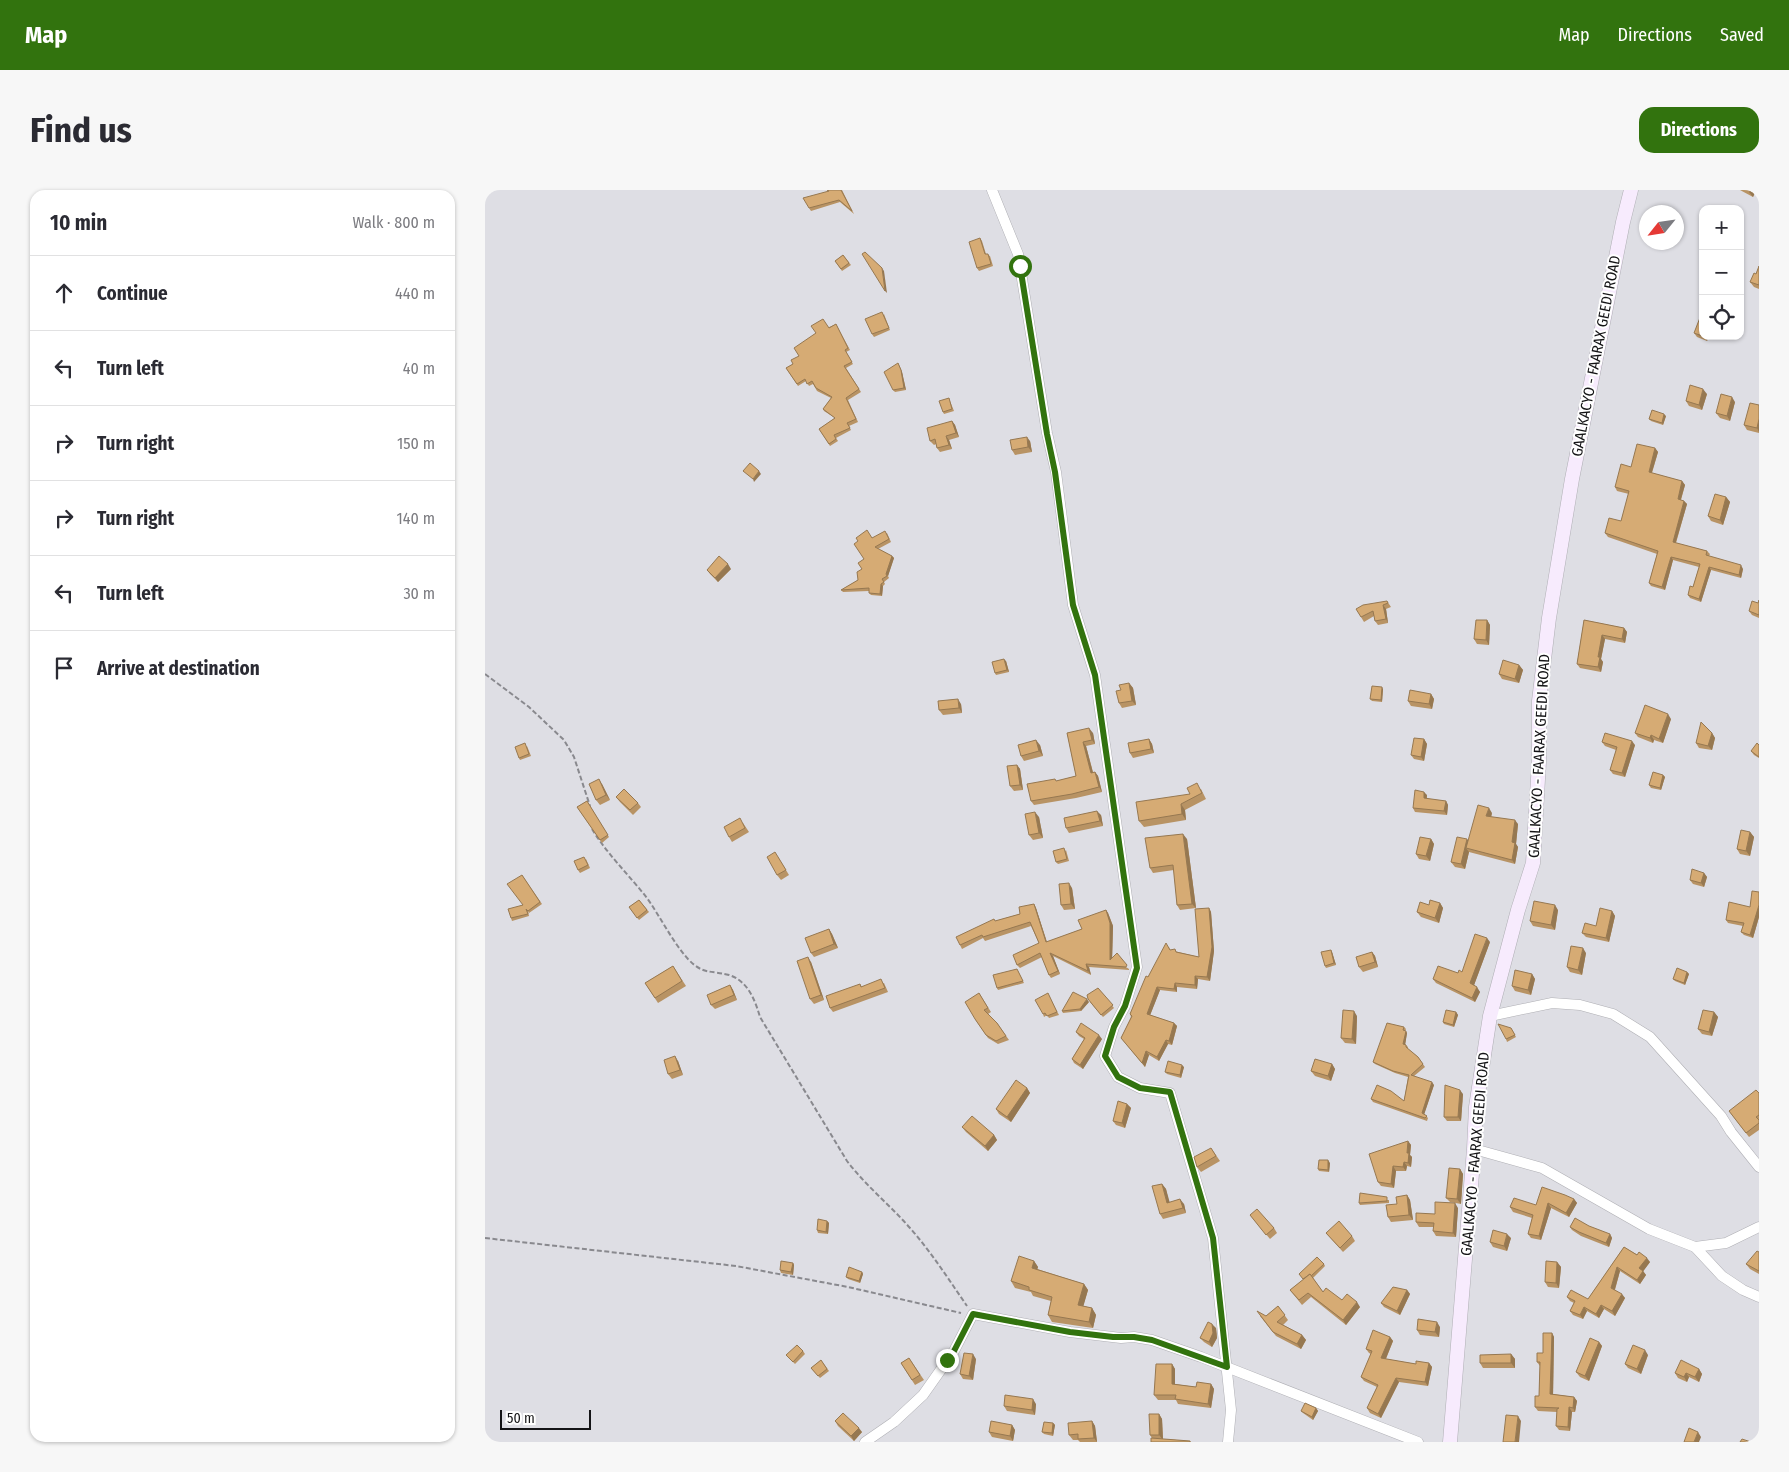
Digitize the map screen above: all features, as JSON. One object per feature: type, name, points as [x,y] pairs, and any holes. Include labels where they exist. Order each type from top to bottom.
[{"type":"main road","name":"GAALKACYO - FAARAX GEEDI ROAD","points":[[1450,1442],[1476,1107],[1490,1016],[1518,910],[1533,864],[1539,762],[1539,701],[1549,618],[1572,479],[1631,190]]},
{"type":"street","points":[[992,190],[1018,254],[1047,434],[1055,472],[1073,605],[1095,675],[1137,968],[1125,1006],[1114,1027],[1105,1056],[1118,1077],[1140,1088],[1170,1092],[1213,1238],[1231,1410],[1228,1442]]},
{"type":"street","points":[[1490,1016],[1552,1003],[1580,1006],[1613,1014],[1650,1038],[1721,1116],[1759,1168]]},
{"type":"street","points":[[1474,1149],[1541,1168],[1649,1229],[1695,1247],[1722,1276],[1743,1290],[1759,1296]]},
{"type":"street","points":[[1695,1247],[1726,1243],[1759,1227]]},
{"type":"street","points":[[865,1442],[894,1422],[923,1395],[954,1351],[973,1314],[1070,1332],[1143,1338],[1227,1367],[1418,1442]]},
{"type":"path","points":[[485,674],[529,707],[564,740],[574,757],[591,809]]},
{"type":"path","points":[[592,822],[592,829],[647,899],[687,958],[701,971],[731,976],[746,986],[755,1001],[760,1017],[847,1161],[859,1177],[910,1228],[934,1257],[973,1314]]},
{"type":"path","points":[[485,1238],[736,1266],[848,1287],[956,1313],[973,1314]]},
{"type":"building","points":[[827,190],[841,190],[852,211],[839,200],[809,208],[803,198],[829,191]]},
{"type":"building","points":[[980,238],[985,254],[988,254],[991,264],[977,268],[969,242]]},
{"type":"building","points":[[865,252],[882,268],[885,291],[862,254]]},
{"type":"building","points":[[843,255],[849,263],[841,269],[835,261]]},
{"type":"building","points":[[1759,266],[1759,285],[1750,282]]},
{"type":"building","points":[[882,312],[889,328],[872,334],[865,319]]},
{"type":"building","points":[[823,319],[829,328],[836,324],[848,348],[845,350],[852,362],[844,366],[859,389],[846,398],[856,419],[847,423],[850,428],[834,435],[836,439],[829,444],[819,429],[835,418],[823,409],[832,397],[816,388],[812,381],[807,384],[805,379],[797,384],[786,368],[793,364],[791,360],[799,356],[794,348],[816,333],[811,326]]},
{"type":"building","points":[[1699,320],[1699,335],[1694,333]]},
{"type":"building","points":[[898,363],[904,388],[893,390],[884,372]]},
{"type":"building","points":[[1690,385],[1703,389],[1699,405],[1686,401]]},
{"type":"building","points":[[1721,394],[1732,397],[1727,416],[1716,413]]},
{"type":"building","points":[[949,398],[952,409],[943,412],[939,401]]},
{"type":"building","points":[[1750,403],[1759,405],[1757,428],[1744,425]]},
{"type":"building","points":[[1652,410],[1664,414],[1662,423],[1649,419]]},
{"type":"building","points":[[952,421],[956,433],[946,436],[949,445],[937,448],[935,439],[930,441],[927,428]]},
{"type":"building","points":[[1027,437],[1028,447],[1012,450],[1010,440]]},
{"type":"building","points":[[1637,444],[1655,448],[1649,472],[1682,481],[1678,499],[1684,501],[1673,542],[1707,551],[1706,555],[1741,565],[1739,575],[1709,567],[1699,599],[1688,595],[1690,586],[1693,587],[1700,564],[1671,557],[1662,587],[1649,583],[1658,551],[1605,533],[1609,518],[1621,521],[1629,491],[1615,487],[1621,464],[1631,467]]},
{"type":"building","points":[[750,463],[759,471],[753,479],[743,471]]},
{"type":"building","points":[[1715,494],[1726,497],[1720,520],[1708,516]]},
{"type":"building","points":[[867,530],[872,538],[885,531],[889,539],[875,547],[892,556],[887,576],[882,579],[884,582],[881,584],[880,594],[869,593],[869,588],[841,590],[858,580],[857,572],[862,569],[858,563],[864,559],[854,544],[858,541],[856,538]]},
{"type":"building","points":[[719,556],[728,564],[715,578],[707,570]]},
{"type":"building","points":[[1759,600],[1759,615],[1749,611],[1752,601],[1758,603]]},
{"type":"building","points":[[1387,601],[1388,603],[1383,605],[1386,619],[1375,621],[1373,611],[1361,617],[1356,609],[1363,605]]},
{"type":"building","points":[[1476,620],[1487,620],[1486,640],[1474,639]]},
{"type":"building","points":[[1584,620],[1624,628],[1622,639],[1602,635],[1598,667],[1577,664]]},
{"type":"building","points":[[1004,659],[1007,670],[995,673],[992,662]]},
{"type":"building","points":[[1503,660],[1519,665],[1515,679],[1499,674]]},
{"type":"building","points":[[1129,683],[1132,701],[1119,703],[1116,691],[1121,690],[1119,685]]},
{"type":"building","points":[[1372,686],[1382,687],[1381,700],[1370,699]]},
{"type":"building","points":[[1410,690],[1431,694],[1429,704],[1408,701]]},
{"type":"building","points":[[958,699],[959,708],[939,710],[938,701]]},
{"type":"building","points":[[1645,705],[1668,714],[1659,739],[1651,735],[1650,738],[1635,733]]},
{"type":"building","points":[[1701,722],[1712,733],[1708,746],[1696,743]]},
{"type":"building","points":[[1089,728],[1092,740],[1083,742],[1091,773],[1095,772],[1099,787],[1031,801],[1027,784],[1055,779],[1056,781],[1076,776],[1067,733]]},
{"type":"building","points":[[1605,733],[1632,741],[1622,773],[1610,770],[1617,747],[1602,742]]},
{"type":"building","points":[[1414,738],[1424,739],[1421,757],[1411,755]]},
{"type":"building","points":[[1149,739],[1151,749],[1130,753],[1128,743]]},
{"type":"building","points":[[1036,740],[1039,751],[1021,756],[1018,745]]},
{"type":"building","points":[[525,743],[529,754],[519,758],[515,747]]},
{"type":"building","points":[[1757,743],[1759,745],[1759,757],[1751,751]]},
{"type":"building","points":[[1017,765],[1020,785],[1010,786],[1007,766]]},
{"type":"building","points":[[1653,772],[1663,775],[1660,788],[1649,785]]},
{"type":"building","points":[[599,779],[606,795],[596,800],[589,784]]},
{"type":"building","points":[[1197,783],[1202,793],[1181,804],[1182,814],[1139,821],[1136,802],[1190,794],[1187,788]]},
{"type":"building","points":[[624,789],[638,803],[630,810],[616,797]]},
{"type":"building","points":[[1415,790],[1424,792],[1424,798],[1446,801],[1444,811],[1413,808]]},
{"type":"building","points":[[587,801],[608,835],[600,840],[577,807]]},
{"type":"building","points":[[1478,805],[1489,808],[1486,816],[1515,820],[1512,842],[1515,843],[1512,860],[1466,848]]},
{"type":"building","points":[[1097,811],[1100,821],[1066,828],[1064,818]]},
{"type":"building","points":[[1035,812],[1039,833],[1029,835],[1025,814]]},
{"type":"building","points":[[740,818],[745,828],[729,837],[724,827]]},
{"type":"building","points":[[1741,830],[1750,832],[1746,851],[1737,849]]},
{"type":"building","points":[[1183,834],[1192,904],[1177,905],[1173,865],[1150,868],[1145,838]]},
{"type":"building","points":[[1420,837],[1431,839],[1426,856],[1416,854]]},
{"type":"building","points":[[1457,837],[1467,839],[1461,864],[1451,862]]},
{"type":"building","points":[[1064,848],[1067,859],[1056,862],[1053,851]]},
{"type":"building","points":[[775,852],[786,870],[777,875],[767,857]]},
{"type":"building","points":[[584,857],[588,865],[578,870],[574,861]]},
{"type":"building","points":[[1692,869],[1704,873],[1701,883],[1690,880]]},
{"type":"building","points":[[522,875],[540,902],[528,911],[526,909],[528,914],[511,918],[508,909],[523,905],[507,884]]},
{"type":"building","points":[[1069,883],[1071,904],[1061,905],[1059,884]]},
{"type":"building","points":[[1752,891],[1759,892],[1759,905],[1750,935],[1741,932],[1744,923],[1726,920],[1729,902],[1750,907]]},
{"type":"building","points":[[639,900],[647,910],[637,918],[629,907]]},
{"type":"building","points":[[1430,900],[1440,903],[1435,918],[1417,912],[1420,902],[1429,905]]},
{"type":"building","points":[[1534,901],[1555,905],[1551,925],[1530,921]]},
{"type":"building","points":[[1034,904],[1046,942],[1082,929],[1078,920],[1106,910],[1110,923],[1110,960],[1117,953],[1127,965],[1126,967],[1086,964],[1088,971],[1050,953],[1058,971],[1049,975],[1040,953],[1017,965],[1013,955],[1039,943],[1030,922],[983,937],[982,935],[960,945],[956,937],[994,919],[995,921],[1020,914],[1019,907]]},
{"type":"building","points":[[1209,908],[1212,947],[1207,977],[1195,976],[1195,985],[1175,983],[1174,989],[1157,987],[1147,1014],[1174,1023],[1169,1041],[1166,1040],[1157,1057],[1146,1051],[1142,1063],[1121,1038],[1132,1016],[1130,1014],[1146,976],[1148,977],[1166,943],[1170,950],[1175,949],[1176,952],[1199,957],[1195,909]]},
{"type":"building","points":[[1600,908],[1612,911],[1606,938],[1582,933],[1585,923],[1596,926]]},
{"type":"building","points":[[829,929],[834,944],[811,953],[805,938]]},
{"type":"building","points":[[1475,934],[1487,938],[1470,983],[1477,987],[1472,998],[1433,979],[1438,966],[1458,973],[1459,970],[1462,972]]},
{"type":"building","points":[[1571,946],[1583,948],[1578,970],[1567,967]]},
{"type":"building","points":[[1331,950],[1334,963],[1325,966],[1321,952]]},
{"type":"building","points":[[1372,952],[1375,962],[1359,967],[1356,957]]},
{"type":"building","points":[[808,957],[821,995],[810,999],[797,961]]},
{"type":"building","points":[[673,966],[682,981],[655,998],[645,983]]},
{"type":"building","points":[[1677,968],[1687,972],[1684,983],[1673,979]]},
{"type":"building","points":[[1017,969],[1023,981],[997,988],[993,975]]},
{"type":"building","points":[[1515,970],[1532,974],[1528,990],[1512,986]]},
{"type":"building","points":[[881,979],[885,988],[830,1008],[826,996],[860,984],[861,987]]},
{"type":"building","points":[[730,985],[734,995],[711,1005],[707,995]]},
{"type":"building","points":[[1098,988],[1113,1005],[1101,1015],[1087,995]]},
{"type":"building","points":[[1073,992],[1087,999],[1080,1009],[1062,1011]]},
{"type":"building","points":[[979,993],[988,1008],[984,1010],[997,1023],[1006,1036],[996,1041],[986,1035],[965,1002]]},
{"type":"building","points":[[1048,993],[1057,1012],[1047,1016],[1045,1013],[1043,1014],[1035,1000]]},
{"type":"building","points":[[1343,1010],[1354,1011],[1352,1039],[1341,1038]]},
{"type":"building","points":[[1446,1010],[1456,1012],[1453,1025],[1443,1022]]},
{"type":"building","points":[[1703,1010],[1714,1012],[1709,1032],[1698,1029]]},
{"type":"building","points":[[1081,1023],[1099,1035],[1080,1065],[1072,1059],[1085,1038],[1076,1032]]},
{"type":"building","points":[[1387,1023],[1404,1027],[1403,1030],[1406,1031],[1403,1044],[1423,1064],[1411,1075],[1432,1082],[1422,1113],[1427,1116],[1425,1118],[1371,1099],[1377,1085],[1391,1091],[1404,1101],[1409,1075],[1393,1071],[1373,1062]]},
{"type":"building","points":[[1498,1024],[1511,1028],[1515,1035],[1506,1039]]},
{"type":"building","points":[[675,1056],[680,1070],[668,1074],[664,1060]]},
{"type":"building","points":[[1315,1059],[1332,1064],[1328,1076],[1311,1071]]},
{"type":"building","points":[[1168,1061],[1182,1065],[1180,1075],[1165,1072]]},
{"type":"building","points":[[1016,1080],[1027,1088],[1007,1117],[996,1109]]},
{"type":"building","points":[[1445,1085],[1460,1090],[1458,1117],[1444,1117]]},
{"type":"building","points":[[1756,1090],[1759,1093],[1759,1115],[1756,1117],[1759,1123],[1746,1133],[1729,1111]]},
{"type":"building","points":[[1118,1101],[1127,1104],[1122,1123],[1113,1121]]},
{"type":"building","points":[[972,1116],[994,1135],[985,1146],[962,1127]]},
{"type":"building","points":[[1408,1141],[1408,1163],[1404,1162],[1403,1167],[1393,1166],[1391,1184],[1378,1182],[1369,1154]]},
{"type":"building","points":[[1211,1148],[1216,1156],[1197,1167],[1194,1157]]},
{"type":"building","points":[[1319,1160],[1328,1160],[1328,1170],[1318,1169]]},
{"type":"building","points":[[1449,1168],[1460,1169],[1457,1199],[1446,1198]]},
{"type":"building","points":[[1162,1184],[1167,1203],[1180,1199],[1183,1208],[1160,1214],[1152,1186]]},
{"type":"building","points":[[1542,1187],[1574,1199],[1566,1213],[1548,1203],[1539,1236],[1528,1234],[1533,1215],[1510,1207],[1514,1198],[1536,1205]]},
{"type":"building","points":[[1360,1193],[1387,1197],[1387,1201],[1359,1203]]},
{"type":"building","points":[[1407,1195],[1409,1215],[1388,1217],[1386,1205],[1397,1204],[1396,1197]]},
{"type":"building","points":[[1435,1202],[1455,1203],[1453,1233],[1433,1231],[1434,1223],[1416,1222],[1416,1213],[1435,1214]]},
{"type":"building","points":[[1257,1209],[1274,1228],[1266,1235],[1250,1215]]},
{"type":"building","points":[[1575,1218],[1610,1234],[1606,1243],[1570,1227]]},
{"type":"building","points":[[818,1219],[827,1221],[826,1232],[817,1230]]},
{"type":"building","points":[[1339,1221],[1352,1236],[1340,1248],[1326,1233]]},
{"type":"building","points":[[1493,1230],[1507,1234],[1504,1246],[1490,1242]]},
{"type":"building","points":[[1624,1247],[1637,1255],[1639,1252],[1647,1258],[1639,1268],[1643,1271],[1637,1280],[1617,1267],[1611,1288],[1622,1294],[1612,1311],[1601,1305],[1596,1314],[1584,1307],[1580,1315],[1570,1311],[1575,1301],[1567,1297],[1571,1290],[1588,1299]]},
{"type":"building","points":[[1757,1251],[1759,1252],[1759,1271],[1746,1264]]},
{"type":"building","points":[[1019,1256],[1034,1261],[1032,1268],[1084,1284],[1078,1305],[1092,1308],[1089,1322],[1048,1315],[1052,1297],[1029,1290],[1029,1287],[1011,1281]]},
{"type":"building","points":[[1317,1257],[1324,1264],[1311,1276],[1310,1274],[1303,1279],[1299,1274]]},
{"type":"building","points":[[781,1261],[793,1263],[791,1272],[780,1270]]},
{"type":"building","points":[[1546,1261],[1557,1262],[1556,1283],[1545,1282]]},
{"type":"building","points":[[849,1267],[862,1272],[859,1281],[846,1277]]},
{"type":"building","points":[[1310,1274],[1323,1292],[1326,1288],[1342,1300],[1347,1294],[1357,1302],[1343,1320],[1308,1293],[1299,1300],[1290,1290]]},
{"type":"building","points":[[1393,1287],[1407,1290],[1397,1311],[1381,1303]]},
{"type":"building","points":[[1278,1306],[1285,1315],[1277,1322],[1302,1335],[1297,1344],[1273,1332],[1257,1311],[1266,1316]]},
{"type":"building","points":[[1418,1319],[1437,1322],[1435,1332],[1417,1330]]},
{"type":"building","points":[[1208,1322],[1212,1324],[1213,1333],[1209,1342],[1200,1338]]},
{"type":"building","points":[[1373,1330],[1390,1337],[1381,1358],[1416,1364],[1416,1361],[1429,1363],[1425,1382],[1396,1378],[1378,1414],[1367,1408],[1378,1385],[1361,1377],[1372,1351],[1366,1349]]},
{"type":"building","points":[[1543,1333],[1552,1333],[1550,1394],[1574,1397],[1573,1408],[1569,1407],[1568,1427],[1556,1426],[1557,1409],[1559,1408],[1535,1407],[1535,1396],[1539,1396],[1540,1362],[1537,1362],[1537,1353],[1543,1353]]},
{"type":"building","points":[[1590,1338],[1599,1342],[1585,1376],[1576,1372]]},
{"type":"building","points":[[797,1345],[803,1351],[793,1362],[786,1355]]},
{"type":"building","points":[[1633,1345],[1645,1350],[1637,1369],[1625,1364]]},
{"type":"building","points":[[964,1353],[973,1354],[969,1376],[960,1374]]},
{"type":"building","points":[[1511,1354],[1511,1363],[1480,1363],[1480,1355]]},
{"type":"building","points":[[909,1358],[920,1375],[912,1380],[901,1363]]},
{"type":"building","points":[[821,1360],[827,1369],[818,1376],[811,1368]]},
{"type":"building","points":[[1681,1360],[1699,1369],[1695,1377],[1686,1373],[1684,1377],[1675,1373]]},
{"type":"building","points":[[1156,1364],[1172,1364],[1172,1384],[1196,1387],[1197,1382],[1211,1384],[1208,1404],[1175,1399],[1176,1395],[1154,1395]]},
{"type":"building","points":[[1005,1395],[1033,1399],[1032,1410],[1004,1406]]},
{"type":"building","points":[[1305,1403],[1316,1408],[1312,1417],[1301,1411]]},
{"type":"building","points":[[843,1413],[859,1428],[851,1436],[835,1421]]},
{"type":"building","points":[[1149,1414],[1159,1414],[1159,1435],[1150,1435]]},
{"type":"building","points":[[1506,1415],[1518,1416],[1515,1442],[1503,1442]]},
{"type":"building","points":[[991,1421],[1012,1425],[1010,1436],[989,1432]]},
{"type":"building","points":[[1092,1421],[1094,1438],[1078,1439],[1078,1434],[1069,1435],[1068,1423]]},
{"type":"building","points":[[1044,1422],[1053,1423],[1052,1433],[1042,1432]]},
{"type":"building","points":[[1689,1428],[1698,1432],[1694,1442],[1684,1442]]},
{"type":"building","points":[[1151,1438],[1190,1441],[1190,1442],[1151,1442]]},
{"type":"building","points":[[1742,1439],[1751,1442],[1740,1442]]},
{"type":"route","points":[[947,1360],[954,1351],[973,1314],[1070,1332],[1152,1340],[1227,1367],[1213,1238],[1170,1092],[1140,1088],[1118,1077],[1105,1056],[1114,1027],[1125,1006],[1137,968],[1095,675],[1073,605],[1055,472],[1047,434],[1020,266]]}]
